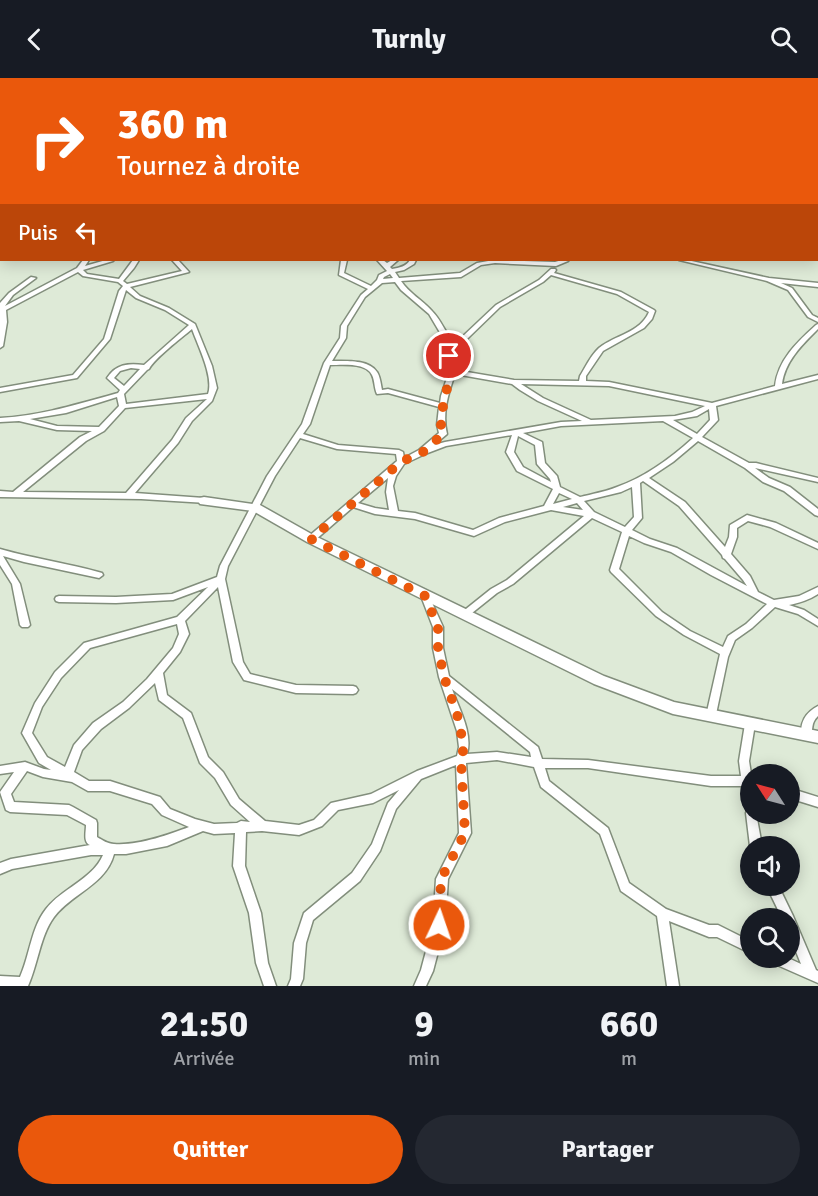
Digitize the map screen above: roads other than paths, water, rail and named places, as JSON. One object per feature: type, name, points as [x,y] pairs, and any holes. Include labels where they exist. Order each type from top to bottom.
[{"type":"main road","points":[[204,501],[256,508],[311,539],[599,680],[673,708],[812,736]]},
{"type":"street","points":[[79,269],[85,261]]},
{"type":"street","points":[[1,311],[79,269],[107,261]]},
{"type":"street","points":[[120,281],[135,261]]},
{"type":"street","points":[[0,390],[75,377],[107,339],[120,303],[118,298],[126,286],[186,272],[176,261]]},
{"type":"street","points":[[344,261],[341,274],[371,288]]},
{"type":"street","points":[[381,261],[411,297],[431,313],[447,340],[459,350]]},
{"type":"street","points":[[380,281],[381,276],[394,261]]},
{"type":"street","points":[[389,269],[402,269],[413,261]]},
{"type":"street","points":[[490,261],[479,264],[461,275],[380,281],[371,288],[344,326],[343,338],[327,363],[306,424],[271,476],[224,566],[220,579],[180,620],[87,645],[58,675],[38,706],[27,733],[43,760],[88,786],[110,786],[156,800],[166,812],[214,829],[262,826],[299,830],[318,823],[335,806],[373,798],[421,774],[461,759],[497,756],[538,763],[588,764],[711,782],[740,781]]},
{"type":"street","points":[[509,261],[556,264],[564,261]]},
{"type":"street","points":[[423,452],[443,434],[441,425],[443,406],[452,372],[447,362],[449,356],[459,350],[469,333],[498,306],[541,281],[566,261]]},
{"type":"street","points":[[686,261],[769,280],[818,285]]},
{"type":"street","points":[[79,269],[86,275],[120,281],[138,297],[167,309],[194,325],[209,366],[214,388],[211,396],[128,496]]},
{"type":"street","points":[[549,273],[602,287],[636,301],[652,311],[642,327],[602,350],[583,376],[582,382]]},
{"type":"street","points":[[0,346],[4,322],[2,305],[11,294],[33,278]]},
{"type":"street","points":[[769,280],[790,289],[805,310],[818,320]]},
{"type":"street","points":[[0,420],[63,411],[122,391],[147,368],[155,356],[194,325]]},
{"type":"street","points":[[778,388],[778,376],[793,351],[818,326]]},
{"type":"street","points":[[327,363],[355,363],[364,366],[375,373],[379,393],[388,391],[443,406]]},
{"type":"street","points":[[123,406],[122,391],[110,378],[114,371],[124,365],[147,368]]},
{"type":"street","points":[[452,372],[514,382],[609,384],[712,405]]},
{"type":"street","points":[[311,539],[401,462],[445,444],[588,421],[665,419],[694,414],[712,405],[817,378]]},
{"type":"street","points":[[514,382],[537,399],[568,410],[588,421]]},
{"type":"street","points":[[15,494],[83,439],[101,429],[123,406],[211,396]]},
{"type":"street","points":[[351,504],[415,516],[474,533],[502,520],[579,501],[639,481],[697,438],[714,420],[712,405]]},
{"type":"street","points":[[19,419],[57,428],[101,429]]},
{"type":"street","points":[[665,419],[748,466],[766,480],[787,489],[818,513]]},
{"type":"street","points":[[516,432],[510,452],[520,469],[579,501],[591,514]]},
{"type":"street","points":[[516,432],[539,444],[541,464],[554,478],[556,489],[548,507]]},
{"type":"street","points":[[299,435],[336,447],[399,452],[401,462],[389,478],[394,513]]},
{"type":"street","points":[[748,466],[756,465],[818,480]]},
{"type":"street","points":[[639,481],[638,518],[627,530],[614,570],[659,614],[687,633],[725,652]]},
{"type":"street","points":[[639,481],[660,488],[682,504],[747,578],[754,592]]},
{"type":"street","points":[[0,494],[128,496],[204,501]]},
{"type":"street","points":[[548,507],[591,514],[647,541],[674,550],[773,603],[801,612],[818,623]]},
{"type":"street","points":[[464,615],[494,591],[510,582],[591,514]]},
{"type":"street","points":[[726,556],[733,537],[733,527],[747,518],[773,525],[818,546]]},
{"type":"street","points":[[0,552],[23,560],[74,567],[99,575]]},
{"type":"street","points":[[0,558],[16,584],[25,625]]},
{"type":"street","points":[[59,599],[116,600],[173,597],[220,579]]},
{"type":"street","points":[[220,579],[238,662],[247,677],[296,689],[353,690]]},
{"type":"street","points":[[711,716],[725,652],[731,638],[749,626],[773,603],[786,603],[812,595],[818,590]]},
{"type":"street","points":[[420,986],[427,971],[439,925],[441,879],[465,833],[461,759],[464,747],[462,731],[444,677],[438,648],[438,627],[425,596]]},
{"type":"street","points":[[72,776],[78,748],[97,726],[126,705],[159,673],[177,650],[184,634],[180,620]]},
{"type":"street","points":[[159,673],[162,697],[187,716],[204,760],[219,775],[235,802],[262,826]]},
{"type":"street","points":[[444,677],[534,750],[545,784],[604,831],[625,887],[662,913],[709,932],[718,931],[740,942]]},
{"type":"street","points":[[812,736],[808,720],[818,710]]},
{"type":"street","points":[[745,764],[750,724]]},
{"type":"street","points":[[0,770],[25,765],[43,773],[72,776]]},
{"type":"street","points":[[25,765],[2,795],[10,807],[69,810],[92,823],[91,840],[110,849]]},
{"type":"street","points":[[294,986],[297,979],[300,943],[308,917],[356,877],[376,847],[392,806],[421,774]]},
{"type":"street","points":[[800,797],[818,802]]},
{"type":"street","points":[[0,869],[11,864],[91,850],[126,849],[167,841],[203,826]]},
{"type":"street","points":[[241,826],[239,866],[255,913],[262,963],[270,986]]},
{"type":"street","points":[[0,982],[25,985],[36,942],[54,908],[94,874],[109,858],[110,849]]},
{"type":"street","points":[[662,913],[674,986]]},
{"type":"street","points":[[800,943],[815,974]]},
{"type":"street","points":[[800,968],[815,974]]}]
